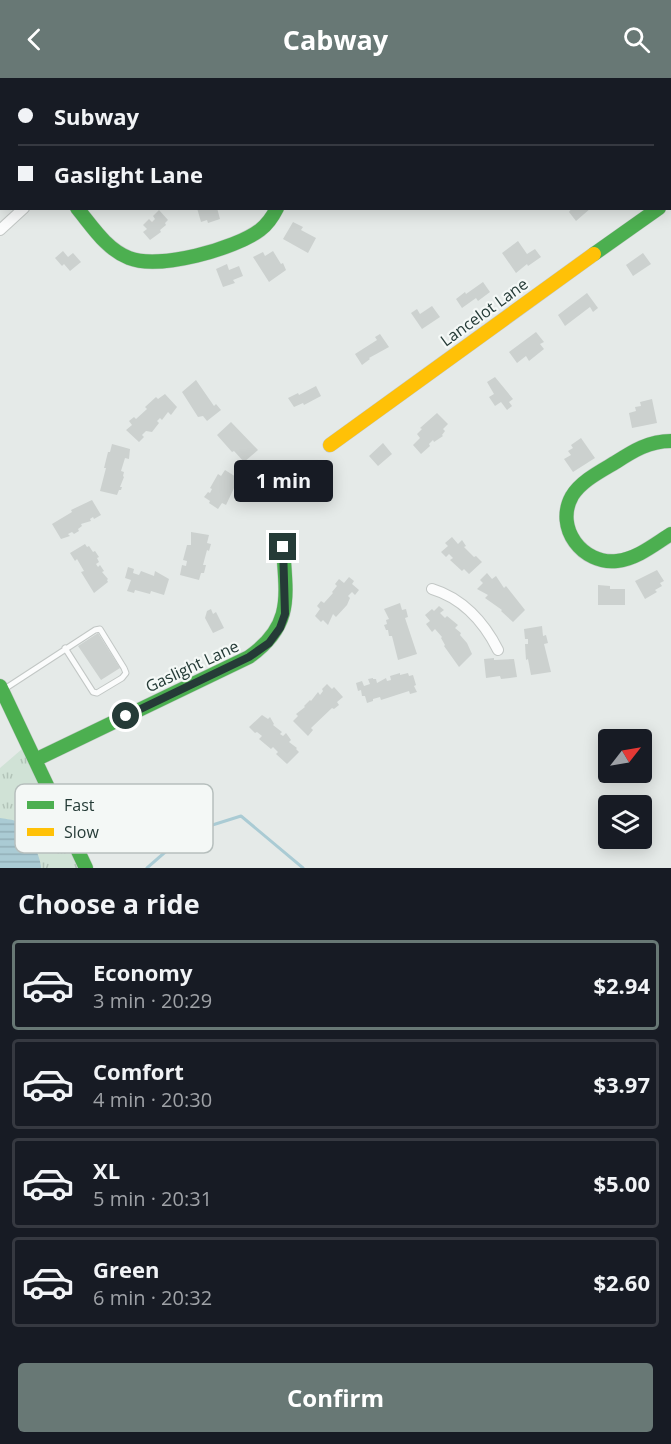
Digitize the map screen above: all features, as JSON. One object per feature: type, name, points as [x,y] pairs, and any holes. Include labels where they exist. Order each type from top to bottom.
[{"type":"main road","points":[[78,210],[108,244],[123,256],[137,261],[155,263],[176,260],[244,240],[259,231],[276,210]]},
{"type":"main road","name":"Lancelot Lane","points":[[330,445],[655,210]]},
{"type":"main road","points":[[671,441],[655,440],[641,446],[585,482],[573,495],[567,511],[567,526],[573,542],[585,554],[600,560],[616,562],[631,558],[671,534]]},
{"type":"main road","name":"Gaslight Lane","points":[[35,760],[249,657],[265,647],[280,628],[285,614],[283,547]]},
{"type":"main road","points":[[1,689],[46,784]]},
{"type":"main road","points":[[79,853],[86,868]]},
{"type":"street","points":[[0,230],[22,210]]},
{"type":"street","points":[[432,589],[448,594],[470,610],[498,650]]},
{"type":"lane","points":[[1,689],[65,648],[100,629],[126,673],[123,678],[98,693],[93,692],[65,648]]},
{"type":"green space","points":[[22,749],[39,784],[15,784],[15,853],[72,853],[79,868],[16,868],[0,855],[0,768]]},
{"type":"water","points":[[0,818],[15,821],[15,853],[37,853],[41,868],[0,868]]},
{"type":"building","points":[[159,210],[168,220],[160,230],[161,232],[150,240],[143,232],[147,229],[143,225],[149,219],[152,222],[155,219],[153,216]]},
{"type":"building","points":[[198,210],[218,210],[220,219],[208,223],[207,220],[201,222]]},
{"type":"building","points":[[570,210],[589,210],[576,221],[569,212]]},
{"type":"building","points":[[293,222],[303,227],[301,230],[316,238],[308,253],[283,239]]},
{"type":"building","points":[[518,241],[527,254],[535,249],[541,257],[516,273],[502,253]]},
{"type":"building","points":[[63,251],[68,257],[73,253],[81,262],[70,271],[55,258]]},
{"type":"building","points":[[273,251],[286,270],[269,282],[253,257],[263,252],[265,256]]},
{"type":"building","points":[[643,253],[651,264],[633,276],[626,265]]},
{"type":"building","points":[[227,264],[229,270],[239,266],[243,276],[233,280],[235,283],[223,287],[216,269]]},
{"type":"building","points":[[483,282],[490,292],[478,301],[476,298],[462,308],[456,299]]},
{"type":"building","points":[[587,293],[598,308],[593,312],[590,307],[565,326],[558,315]]},
{"type":"building","points":[[432,306],[440,317],[422,329],[411,313],[417,309],[420,314]]},
{"type":"building","points":[[536,332],[544,342],[540,344],[544,349],[529,361],[526,356],[517,363],[509,352]]},
{"type":"building","points":[[380,334],[389,347],[369,358],[362,365],[355,354],[377,340],[375,337]]},
{"type":"building","points":[[495,377],[513,399],[509,402],[512,406],[507,410],[501,402],[495,406],[489,397],[494,394],[487,382]]},
{"type":"building","points":[[196,380],[214,406],[216,404],[221,410],[207,421],[203,416],[198,417],[182,392]]},
{"type":"building","points":[[316,386],[321,396],[304,405],[303,403],[294,407],[288,398],[298,393],[299,395]]},
{"type":"building","points":[[165,394],[177,407],[171,415],[168,412],[162,420],[160,418],[152,432],[146,431],[139,442],[126,430],[132,425],[129,421],[134,417],[136,419],[156,397],[158,399]]},
{"type":"building","points":[[652,399],[657,423],[632,428],[629,413],[636,411],[635,407],[641,406],[640,402]]},
{"type":"building","points":[[437,413],[448,424],[443,429],[445,431],[443,436],[434,442],[433,440],[421,454],[413,445],[420,438],[417,434],[422,429],[420,428]]},
{"type":"building","points":[[231,422],[258,450],[244,462],[217,435]]},
{"type":"building","points":[[581,438],[595,458],[573,472],[564,459],[571,455],[568,451],[573,448],[571,445]]},
{"type":"building","points":[[383,443],[392,454],[378,466],[369,456]]},
{"type":"building","points":[[112,444],[130,449],[129,459],[125,458],[121,471],[124,472],[124,477],[121,490],[117,495],[100,491],[108,452]]},
{"type":"building","points":[[225,470],[241,480],[237,487],[235,486],[226,505],[222,503],[218,509],[204,497],[208,492],[210,493],[212,489],[210,488],[218,474],[221,476]]},
{"type":"building","points":[[92,500],[101,515],[81,524],[79,531],[74,534],[72,532],[68,534],[70,536],[61,539],[52,524],[72,512],[71,510]]},
{"type":"building","points":[[191,532],[209,535],[207,543],[211,544],[203,565],[206,565],[204,573],[201,573],[199,580],[180,575],[182,565],[186,566],[187,561],[183,560],[187,545],[191,545]]},
{"type":"building","points":[[452,537],[458,544],[462,540],[466,546],[464,547],[482,562],[469,574],[450,560],[453,558],[449,554],[446,557],[441,552],[448,546],[445,543]]},
{"type":"building","points":[[85,544],[99,557],[97,558],[99,562],[96,564],[98,567],[100,565],[108,579],[108,582],[94,593],[81,572],[84,571],[77,559],[75,561],[70,553]]},
{"type":"building","points":[[128,567],[134,569],[133,573],[139,575],[141,571],[154,576],[155,571],[169,579],[164,595],[151,591],[150,594],[135,590],[134,593],[127,591],[131,580],[125,578]]},
{"type":"building","points":[[657,570],[664,581],[660,583],[662,586],[645,599],[635,581]]},
{"type":"building","points":[[487,573],[492,579],[496,576],[525,610],[513,622],[502,610],[485,598],[488,595],[477,589],[483,583],[480,580]]},
{"type":"building","points":[[349,577],[354,581],[352,584],[359,590],[355,595],[352,592],[348,596],[350,598],[347,605],[336,617],[333,614],[328,625],[323,620],[321,622],[315,616],[320,609],[317,606],[321,601],[324,603],[333,593],[339,579],[344,583]]},
{"type":"building","points":[[598,585],[610,586],[610,589],[625,589],[625,605],[598,605]]},
{"type":"building","points":[[400,603],[402,610],[406,609],[408,617],[405,618],[417,654],[398,660],[392,636],[389,636],[384,625],[389,619],[384,609]]},
{"type":"building","points":[[439,606],[444,610],[440,613],[445,618],[447,616],[458,625],[455,628],[461,633],[460,635],[472,654],[459,667],[444,646],[442,637],[435,629],[432,632],[426,624],[430,621],[425,615]]},
{"type":"building","points":[[211,609],[213,614],[216,612],[224,628],[213,633],[205,618],[207,611]]},
{"type":"building","points":[[542,626],[543,636],[546,635],[548,643],[544,644],[551,672],[531,675],[528,659],[526,660],[525,644],[528,644],[528,639],[525,639],[524,629]]},
{"type":"building","points":[[98,633],[120,668],[101,680],[78,646]]},
{"type":"building","points":[[494,658],[494,660],[514,659],[517,677],[486,678],[484,659]]},
{"type":"building","points":[[400,673],[400,675],[408,673],[409,676],[413,675],[417,692],[410,694],[409,691],[381,700],[380,697],[367,703],[361,690],[358,691],[356,683],[362,681],[364,686],[370,684],[368,679],[373,678],[377,683],[386,678],[387,681],[391,680],[390,676]]},
{"type":"building","points":[[327,684],[332,689],[334,687],[343,697],[337,702],[339,705],[332,708],[311,728],[313,730],[308,736],[293,721],[298,716],[296,714],[318,692],[320,695]]},
{"type":"building","points":[[262,715],[268,719],[270,717],[273,725],[282,732],[280,734],[283,736],[286,733],[291,740],[289,742],[297,748],[299,752],[287,764],[276,754],[278,752],[273,747],[271,749],[259,739],[262,736],[249,727]]},
{"type":"waterway","points":[[213,825],[241,816],[303,868]]},
{"type":"waterway","points":[[147,868],[164,853]]},
{"type":"traffic: fast","points":[[79,210],[113,249],[129,258],[142,261],[196,256],[233,244],[263,228],[276,210]]},
{"type":"traffic: fast","points":[[594,254],[656,210]]},
{"type":"traffic: fast","points":[[671,441],[642,447],[598,473],[576,491],[567,508],[569,532],[575,542],[583,551],[605,561],[632,557],[671,534]]},
{"type":"traffic: fast","points":[[35,760],[249,657],[264,645],[274,633],[284,608],[283,547]]},
{"type":"traffic: fast","points":[[0,686],[46,784]]},
{"type":"traffic: fast","points":[[79,853],[86,868]]},
{"type":"traffic: slow","points":[[330,445],[594,254]]},
{"type":"route","points":[[126,716],[249,657],[269,643],[280,628],[285,614],[283,547]]}]
